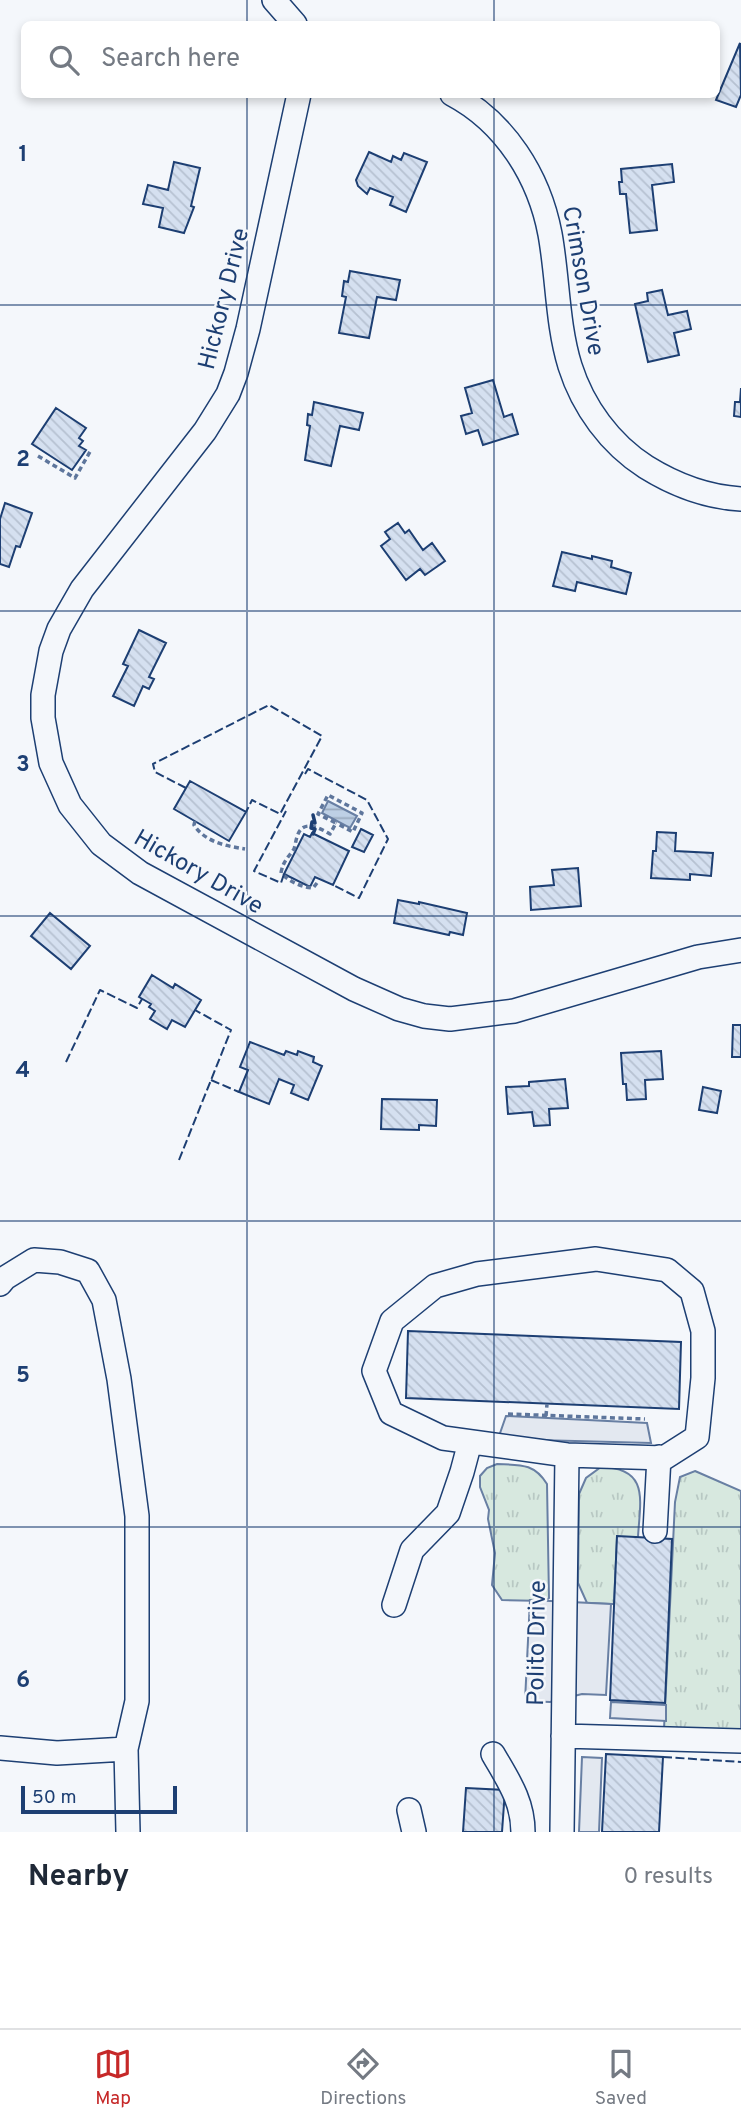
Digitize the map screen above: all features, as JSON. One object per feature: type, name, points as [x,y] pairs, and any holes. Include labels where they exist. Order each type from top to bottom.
[{"type":"street","points":[[275,0],[292,21]]},
{"type":"street","name":"Hickory Drive","points":[[298,98],[242,351],[228,394],[205,431],[82,589],[51,650],[43,695],[43,718],[51,763],[70,805],[101,844],[140,873],[354,989],[399,1009],[424,1016],[450,1019],[514,1011],[698,957],[741,950]]},
{"type":"street","name":"Crimson Drive","points":[[458,98],[496,128],[525,166],[536,188],[550,234],[570,366],[589,408],[603,428],[620,446],[659,475],[705,494],[741,499]]},
{"type":"street","points":[[596,1259],[667,1270],[692,1291],[703,1331],[703,1378],[697,1437],[664,1458],[567,1455],[470,1442],[443,1438],[391,1413],[374,1371],[392,1321],[436,1286],[477,1274],[596,1259]]},
{"type":"street","points":[[0,1284],[34,1260],[60,1262],[88,1271],[104,1300],[119,1379],[137,1516],[137,1701],[126,1749],[128,1832]]},
{"type":"street","points":[[394,1605],[412,1550],[447,1513],[470,1442]]},
{"type":"street","name":"Polito Drive","points":[[562,1832],[567,1455]]},
{"type":"street","points":[[655,1531],[659,1457]]},
{"type":"street","points":[[563,1736],[741,1741]]},
{"type":"street","points":[[0,1748],[57,1753],[126,1749]]},
{"type":"street","points":[[493,1754],[516,1794],[523,1816],[523,1832]]},
{"type":"path","points":[[38,456],[75,478],[91,450]]},
{"type":"path","points":[[328,795],[362,813],[353,832],[336,823],[318,814],[328,795]]},
{"type":"path","points":[[195,821],[194,825],[215,842],[245,849]]},
{"type":"path","points":[[317,883],[313,888],[307,888],[286,878],[281,873],[282,863],[296,848],[299,831],[306,826],[316,826],[330,834],[336,823]]},
{"type":"path","points":[[546,1416],[547,1404]]},
{"type":"path","points":[[508,1414],[645,1419]]},
{"type":"green space","points":[[497,1464],[520,1465],[532,1469],[547,1484],[549,1598],[545,1601],[502,1600],[492,1585],[495,1553],[488,1519],[489,1510],[480,1487],[480,1476],[487,1468]]},
{"type":"green space","points":[[601,1467],[628,1473],[635,1480],[640,1499],[638,1537],[617,1537],[614,1604],[587,1603],[578,1583],[579,1494],[586,1478]]},
{"type":"green space","points":[[695,1471],[741,1491],[741,1733],[664,1729],[675,1502],[680,1477]]},
{"type":"shaded area","points":[[506,1416],[647,1423],[651,1443],[498,1439]]},
{"type":"shaded area","points":[[530,1600],[611,1604],[606,1695],[582,1694],[550,1702],[525,1701]]},
{"type":"shaded area","points":[[611,1702],[666,1705],[666,1721],[610,1718]]},
{"type":"shaded area","points":[[582,1757],[602,1758],[599,1832],[579,1832]]},
{"type":"water","points":[[328,801],[357,816],[350,828],[322,813]]},
{"type":"building","points":[[740,43],[741,95],[736,107],[716,100],[720,98],[720,90]]},
{"type":"building","points":[[369,152],[391,162],[393,156],[401,160],[404,153],[427,162],[406,212],[390,205],[393,197],[370,188],[367,194],[358,186],[356,180]]},
{"type":"building","points":[[174,162],[200,168],[191,206],[194,207],[184,233],[159,227],[163,208],[143,204],[148,185],[168,190]]},
{"type":"building","points":[[672,164],[674,182],[652,185],[657,230],[630,233],[626,194],[620,194],[621,169]]},
{"type":"building","points":[[350,271],[400,280],[396,300],[377,297],[369,338],[339,333],[346,297],[342,296],[344,281],[348,282]]},
{"type":"building","points":[[662,290],[668,315],[687,311],[691,329],[674,333],[679,355],[648,362],[635,304],[648,301],[647,293]]},
{"type":"building","points":[[493,380],[504,417],[512,414],[518,434],[483,445],[478,430],[466,434],[461,416],[472,413],[465,388]]},
{"type":"building","points":[[741,388],[741,417],[734,416],[735,402],[740,402]]},
{"type":"building","points":[[314,402],[363,413],[359,430],[340,426],[331,466],[305,460],[310,426],[307,425],[308,414],[312,415]]},
{"type":"building","points":[[56,408],[86,428],[79,438],[83,441],[79,446],[86,450],[72,470],[32,444]]},
{"type":"building","points":[[5,503],[32,513],[20,547],[16,546],[9,567],[0,564],[0,519]]},
{"type":"building","points":[[398,523],[405,533],[409,530],[423,550],[432,543],[445,561],[425,575],[420,569],[406,580],[381,546],[390,539],[385,532]]},
{"type":"building","points":[[562,552],[612,561],[611,567],[631,573],[626,594],[577,582],[575,591],[553,586]]},
{"type":"building","points":[[139,630],[166,643],[149,677],[154,679],[149,689],[143,686],[134,706],[113,696],[128,666],[123,664]]},
{"type":"building","points":[[190,781],[246,812],[229,841],[174,809]]},
{"type":"building","points":[[361,829],[373,835],[364,852],[352,847]]},
{"type":"building","points":[[657,832],[676,833],[675,851],[713,853],[711,876],[690,874],[690,880],[651,878]]},
{"type":"building","points":[[312,833],[349,851],[333,885],[315,877],[310,887],[284,874],[304,834],[310,837]]},
{"type":"building","points":[[578,868],[581,906],[531,910],[530,887],[554,885],[552,870]]},
{"type":"building","points":[[398,900],[467,913],[463,935],[450,932],[449,935],[394,923]]},
{"type":"building","points":[[50,913],[90,946],[71,969],[31,936]]},
{"type":"building","points":[[152,975],[173,988],[175,984],[201,1000],[185,1027],[172,1020],[167,1029],[150,1019],[155,1011],[149,1007],[151,1004],[139,997]]},
{"type":"building","points":[[733,1025],[741,1025],[741,1057],[732,1057]]},
{"type":"building","points":[[250,1042],[284,1055],[286,1051],[297,1055],[298,1051],[314,1057],[313,1062],[322,1066],[308,1100],[291,1093],[294,1085],[279,1079],[269,1104],[239,1092],[248,1070],[240,1067]]},
{"type":"building","points":[[661,1051],[663,1079],[645,1080],[646,1099],[627,1100],[621,1053]]},
{"type":"building","points":[[565,1079],[568,1108],[549,1109],[550,1125],[534,1126],[532,1112],[508,1114],[506,1087]]},
{"type":"building","points":[[703,1087],[721,1091],[717,1113],[699,1110]]},
{"type":"building","points":[[382,1099],[437,1100],[436,1126],[419,1125],[419,1130],[381,1129]]},
{"type":"building","points":[[408,1331],[681,1342],[679,1409],[406,1398]]},
{"type":"building","points":[[617,1536],[672,1539],[665,1703],[610,1700]]},
{"type":"building","points":[[606,1754],[663,1757],[659,1832],[602,1832]]},
{"type":"building","points":[[466,1788],[505,1790],[502,1832],[463,1832]]},
{"type":"fence","points":[[186,788],[155,772],[153,764],[269,705],[322,736],[280,814],[252,800],[246,812]]},
{"type":"fence","points":[[305,774],[308,769],[367,800],[388,839],[359,898],[333,885]]},
{"type":"fence","points":[[284,874],[281,883],[254,871],[286,811]]},
{"type":"fence","points":[[66,1062],[100,990],[137,1008],[142,999]]},
{"type":"fence","points":[[179,1160],[231,1030],[195,1010]]},
{"type":"fence","points":[[211,1080],[239,1092]]},
{"type":"fence","points":[[663,1757],[741,1762]]},
{"type":"wall","points":[[313,815],[313,834]]}]
